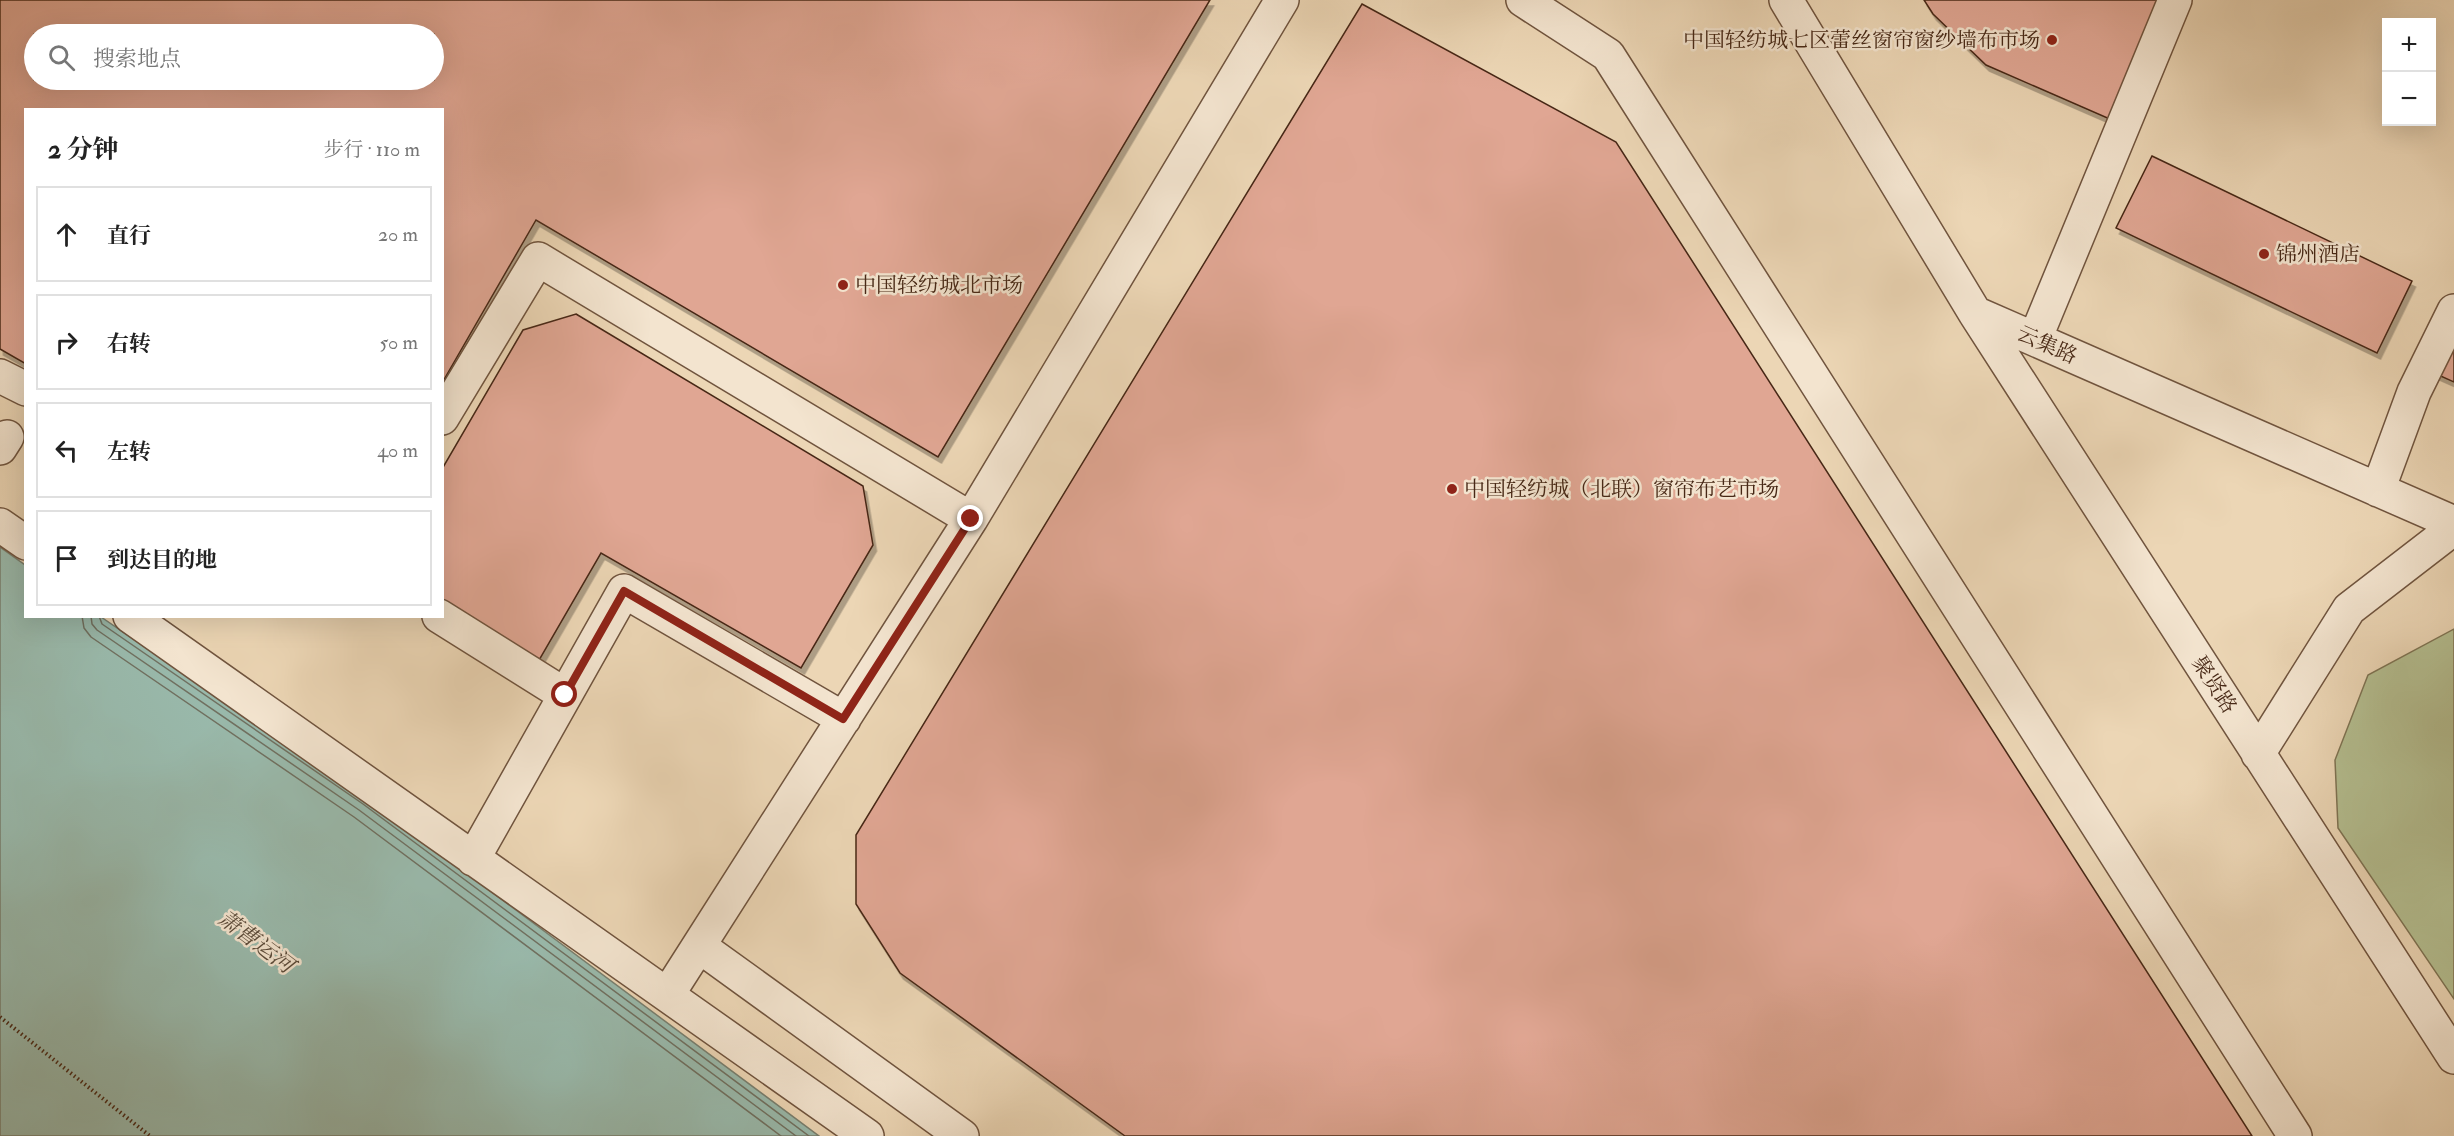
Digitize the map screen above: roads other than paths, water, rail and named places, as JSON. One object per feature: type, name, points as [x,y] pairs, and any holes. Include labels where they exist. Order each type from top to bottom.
[{"type":"street","points":[[668,994],[971,519],[1282,0]]},
{"type":"street","points":[[1523,0],[1608,56],[2295,1136]]},
{"type":"street","points":[[1786,0],[1975,313]]},
{"type":"street","points":[[2035,339],[2175,0]]},
{"type":"street","points":[[444,415],[537,259],[971,519]]},
{"type":"street","points":[[2378,490],[2414,392],[2454,311]]},
{"type":"street","name":"云集路","points":[[1975,313],[2454,523]]},
{"type":"street","name":"聚贤路","points":[[1975,313],[2454,1057]]},
{"type":"street","points":[[0,376],[24,388]]},
{"type":"street","points":[[0,525],[24,542]]},
{"type":"street","points":[[2258,754],[2349,609],[2454,528]]},
{"type":"street","points":[[473,859],[624,591],[843,719]]},
{"type":"street","points":[[133,618],[867,1136]]},
{"type":"street","points":[[443,618],[565,695]]},
{"type":"street","points":[[699,946],[962,1136]]},
{"type":"water","name":"萧曹运河","points":[[0,547],[24,564],[24,618],[102,618],[367,799],[819,1136],[0,1136]]},
{"type":"place","name":"中国轻纺城七区蕾丝窗帘窗纱墙布市场","points":[[2052,40]]},
{"type":"place","name":"锦州酒店","points":[[2264,254]]},
{"type":"place","name":"中国轻纺城北市场","points":[[843,285]]},
{"type":"place","name":"中国轻纺城（北联）窗帘布艺市场","points":[[1452,489]]}]
